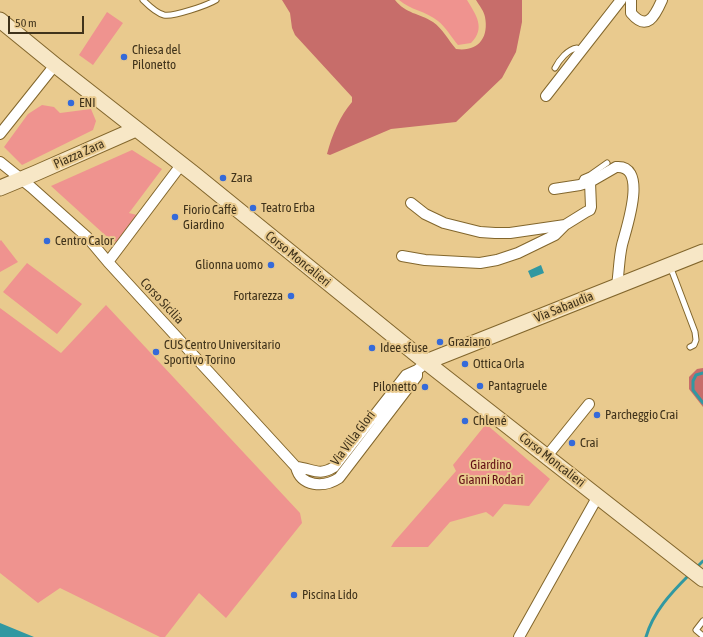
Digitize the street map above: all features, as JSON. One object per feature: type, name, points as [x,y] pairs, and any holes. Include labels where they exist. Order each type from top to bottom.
[{"type":"main road","name":"Corso Moncalieri","points":[[0,20],[181,165],[421,366],[547,456],[703,579]]},
{"type":"main road","name":"Piazza Zara","points":[[0,188],[136,129]]},
{"type":"main road","name":"Via Sabaudia","points":[[421,366],[617,285],[703,252]]},
{"type":"street","points":[[546,96],[621,0]]},
{"type":"street","points":[[631,0],[631,13],[639,21],[644,22],[652,18],[662,0]]},
{"type":"street","points":[[0,134],[55,65]]},
{"type":"street","name":"Corso Sicilia","points":[[0,162],[87,237],[108,262],[296,467]]},
{"type":"street","points":[[108,262],[181,165]]},
{"type":"street","points":[[554,189],[585,184],[616,167],[626,169],[632,174],[632,203],[620,259],[617,285]]},
{"type":"street","points":[[402,256],[425,260],[480,263],[497,260],[518,253],[555,235],[565,225],[590,210],[591,202],[585,184]]},
{"type":"street","points":[[411,203],[425,214],[444,223],[480,232],[510,233],[565,225]]},
{"type":"street","name":"Via Villa Glori","points":[[296,467],[298,474],[302,478],[317,484],[325,485],[332,483],[339,478],[417,376],[421,366]]},
{"type":"street","points":[[547,456],[589,404]]},
{"type":"street","name":"Corso Moncalieri","points":[[519,637],[598,496]]},
{"type":"lane","points":[[142,0],[162,15],[171,15],[210,4],[216,0]]},
{"type":"lane","points":[[555,68],[559,60],[573,48],[577,48],[581,51]]},
{"type":"lane","points":[[585,184],[583,178],[607,163]]},
{"type":"lane","points":[[669,265],[695,332],[696,340],[694,345],[690,347]]},
{"type":"lane","points":[[703,621],[696,630],[703,636]]},
{"type":"green space","points":[[399,0],[467,0],[474,11],[478,22],[479,27],[476,37],[471,43],[458,45],[441,23]]},
{"type":"green space","points":[[107,12],[123,23],[93,65],[79,55]]},
{"type":"green space","points":[[42,105],[54,107],[60,113],[91,109],[96,121],[93,130],[22,165],[4,147],[28,114]]},
{"type":"green space","points":[[132,150],[162,169],[129,213],[137,215],[116,242],[105,235],[51,186]]},
{"type":"green space","points":[[1,240],[18,262],[0,272],[0,241]]},
{"type":"green space","points":[[27,263],[82,304],[57,334],[3,292]]},
{"type":"green space","points":[[106,305],[300,513],[302,523],[226,618],[199,593],[165,637],[160,637],[60,588],[38,603],[0,573],[0,308],[61,353]]},
{"type":"green space","name":"Giardino Gianni Rodari","points":[[486,424],[550,479],[529,506],[504,504],[493,517],[486,512],[450,522],[428,547],[391,547],[456,471],[453,465]]},
{"type":"shaded area","points":[[282,0],[395,0],[399,5],[408,11],[428,19],[437,25],[456,49],[476,46],[483,37],[486,25],[485,17],[483,10],[476,0],[522,0],[522,22],[516,52],[502,78],[456,122],[391,129],[330,155],[327,154],[331,140],[340,120],[352,102],[352,97],[295,35],[292,28],[290,13]]},
{"type":"shaded area","points":[[703,368],[703,407],[689,389],[689,377],[697,369]]},
{"type":"water","points":[[541,265],[544,273],[531,278],[528,271]]},
{"type":"water","points":[[0,623],[34,637],[0,637]]},
{"type":"waterway","points":[[703,373],[696,375],[693,381],[693,390],[703,403]]},
{"type":"waterway","points":[[696,568],[703,561]]},
{"type":"waterway","points":[[646,637],[653,619],[663,603],[689,575]]},
{"type":"place","name":"Chiesa del Pilonetto","points":[[124,57]]},
{"type":"place","name":"ENI","points":[[71,103]]},
{"type":"place","name":"Zara","points":[[223,178]]},
{"type":"place","name":"Teatro Erba","points":[[253,208]]},
{"type":"place","name":"Fiorio Caffè Giardino","points":[[175,217]]},
{"type":"place","name":"Centro Calor","points":[[47,241]]},
{"type":"place","name":"Glionna uomo","points":[[271,265]]},
{"type":"place","name":"Fortarezza","points":[[291,296]]},
{"type":"place","name":"Graziano","points":[[440,342]]},
{"type":"place","name":"Idee sfuse","points":[[372,348]]},
{"type":"place","name":"CUS Centro Universitario Sportivo Torino","points":[[156,352]]},
{"type":"place","name":"Ottica Orla","points":[[465,364]]},
{"type":"place","name":"Pantagruele","points":[[480,386]]},
{"type":"place","name":"Pilonetto","points":[[425,387]]},
{"type":"place","name":"Parcheggio Crai","points":[[597,415]]},
{"type":"place","name":"Chlené","points":[[465,421]]},
{"type":"place","name":"Crai","points":[[572,443]]},
{"type":"place","name":"Piscina Lido","points":[[294,595]]}]
